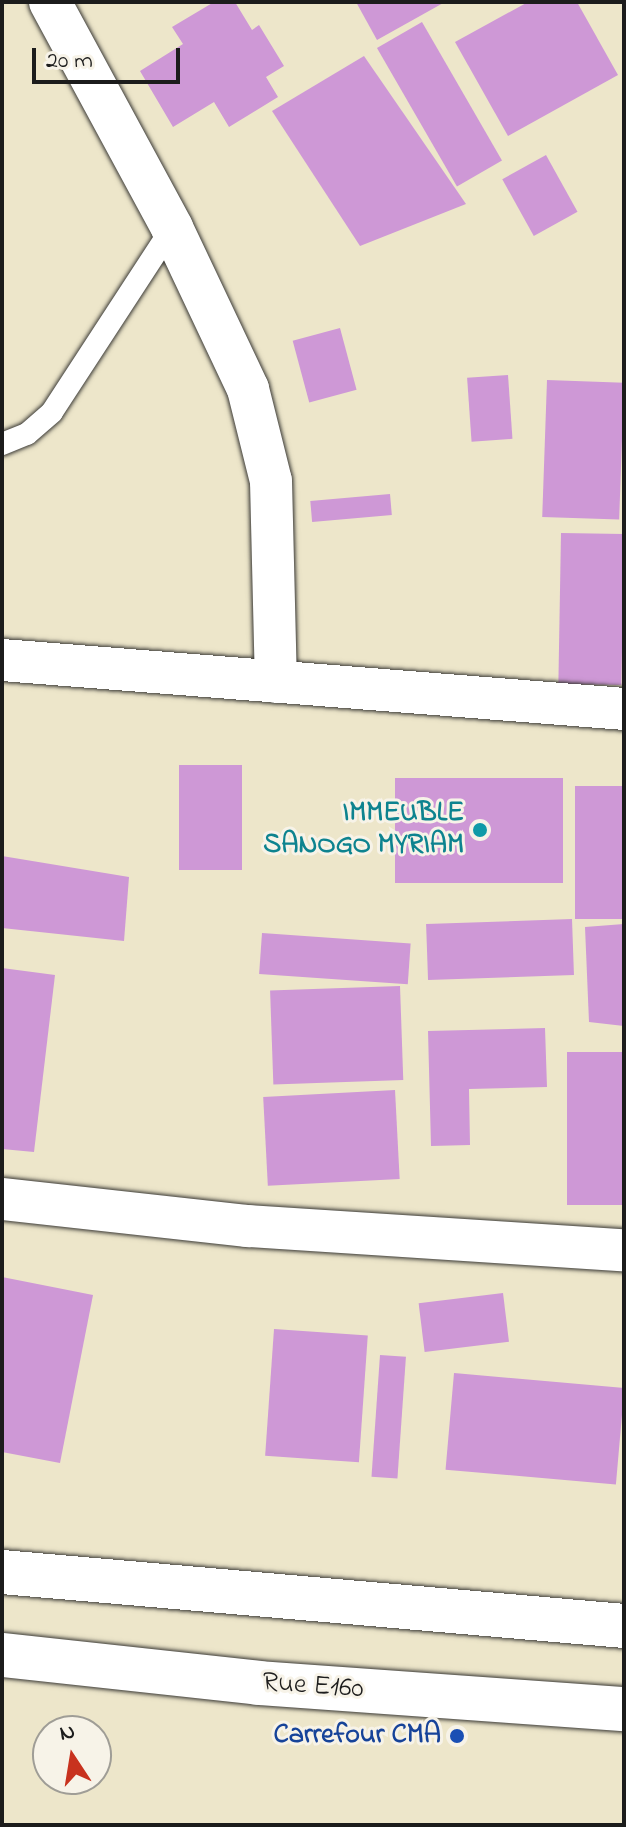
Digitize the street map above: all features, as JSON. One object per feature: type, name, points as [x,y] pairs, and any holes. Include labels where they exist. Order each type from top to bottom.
[{"type":"street","points":[[50,2],[172,228],[248,389],[271,481],[276,682]]},
{"type":"street","points":[[2,660],[624,709]]},
{"type":"street","points":[[2,1199],[248,1226],[624,1250]]},
{"type":"street","points":[[2,1572],[624,1626]]},
{"type":"street","name":"Rue E160","points":[[2,1655],[258,1683],[624,1709]]},
{"type":"lane","points":[[2,444],[27,434],[52,412],[172,228]]},
{"type":"building","points":[[214,2],[235,2],[252,30],[259,25],[284,66],[266,77],[278,97],[229,127],[214,102],[173,127],[140,71],[183,44],[172,27]]},
{"type":"building","points":[[356,2],[445,2],[377,40]]},
{"type":"building","points":[[528,2],[577,2],[618,75],[508,136],[455,42]]},
{"type":"building","points":[[422,22],[502,161],[457,187],[377,48]]},
{"type":"building","points":[[364,56],[466,204],[360,246],[272,111]]},
{"type":"building","points":[[546,155],[578,212],[534,236],[502,179]]},
{"type":"building","points":[[340,328],[357,390],[309,403],[293,341]]},
{"type":"building","points":[[508,375],[512,439],[472,442],[467,378]]},
{"type":"building","points":[[547,380],[624,383],[619,520],[542,517]]},
{"type":"building","points":[[390,494],[392,515],[312,522],[310,501]]},
{"type":"building","points":[[561,533],[624,534],[621,685],[558,684]]},
{"type":"building","points":[[179,765],[242,765],[242,870],[179,870]]},
{"type":"building","name":"IMMEUBLE SANOGO MYRIAM","points":[[395,778],[563,778],[563,883],[395,883]]},
{"type":"building","points":[[575,786],[624,786],[624,919],[575,919]]},
{"type":"building","points":[[2,856],[129,877],[124,941],[2,928]]},
{"type":"building","points":[[572,919],[574,975],[428,980],[426,924]]},
{"type":"building","points":[[624,924],[624,1026],[589,1022],[585,927]]},
{"type":"building","points":[[262,933],[411,943],[408,984],[259,974]]},
{"type":"building","points":[[2,968],[55,975],[34,1152],[2,1149]]},
{"type":"building","points":[[400,986],[403,1080],[273,1084],[270,991]]},
{"type":"building","points":[[545,1028],[547,1087],[469,1089],[470,1145],[431,1146],[428,1031]]},
{"type":"building","points":[[567,1052],[624,1052],[624,1205],[567,1205]]},
{"type":"building","points":[[395,1090],[400,1179],[268,1186],[263,1097]]},
{"type":"building","points":[[2,1277],[93,1295],[60,1463],[2,1452]]},
{"type":"building","points":[[503,1293],[509,1342],[425,1352],[419,1303]]},
{"type":"building","points":[[274,1329],[368,1336],[359,1462],[265,1456]]},
{"type":"building","points":[[380,1355],[406,1357],[397,1479],[371,1477]]},
{"type":"building","points":[[454,1373],[624,1388],[616,1485],[446,1470]]},
{"type":"place","name":"IMMEUBLE SANOGO MYRIAM","points":[[480,830]]},
{"type":"place","name":"Carrefour CMA","points":[[457,1736]]}]
